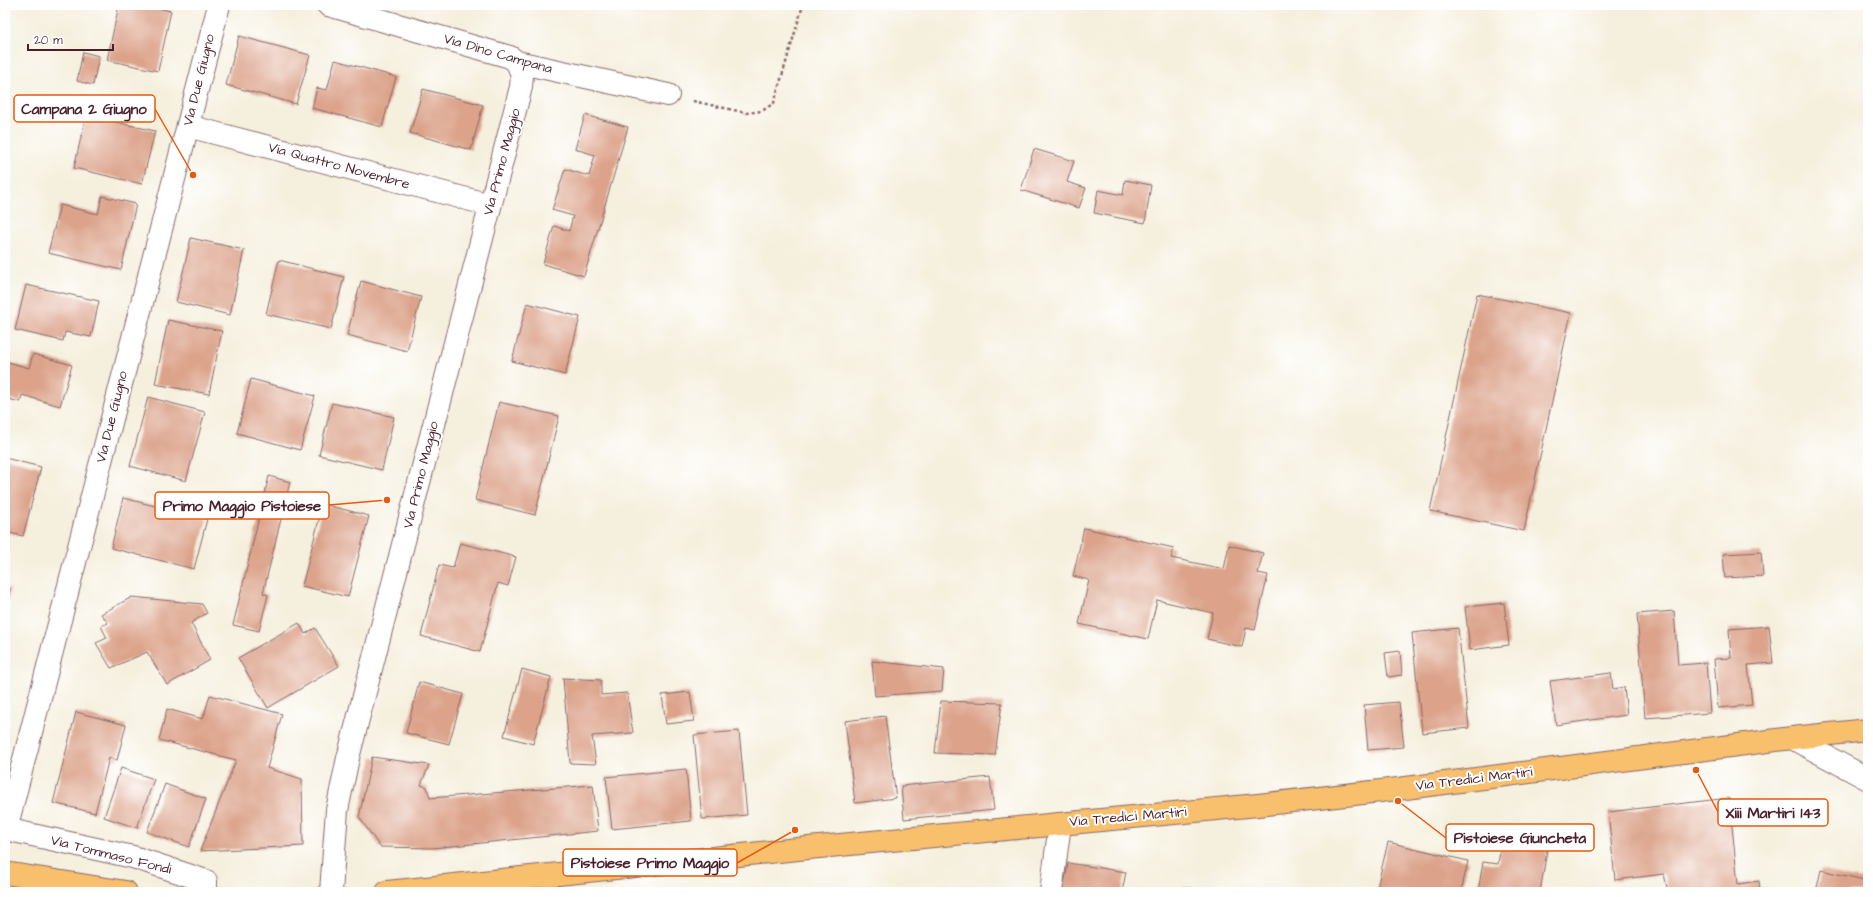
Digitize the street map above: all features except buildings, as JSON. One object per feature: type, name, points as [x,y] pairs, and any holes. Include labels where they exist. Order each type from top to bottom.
[{"type":"main road","name":"Via Tredici Martiri","points":[[387,892],[1266,804],[1405,788],[1792,738],[1868,730]]},
{"type":"main road","points":[[5,873],[126,892]]},
{"type":"street","name":"Via Due Giugno","points":[[5,829],[188,126],[218,5]]},
{"type":"street","name":"Via Dino Campana","points":[[328,5],[510,57],[517,62],[668,95]]},
{"type":"street","name":"Via Primo Maggio","points":[[331,892],[337,810],[348,758],[521,87],[522,75],[517,62]]},
{"type":"street","name":"Via Quattro Novembre","points":[[188,126],[490,206]]},
{"type":"street","points":[[1792,738],[1868,779]]},
{"type":"street","points":[[1051,892],[1060,824]]},
{"type":"street","name":"Via Tommaso Fondi","points":[[5,829],[133,857],[206,881],[206,892]]},
{"type":"path","points":[[668,95],[747,113],[762,111],[774,103],[803,5]]},
{"type":"place","name":"Campana 2 Giugno","points":[[193,175]]},
{"type":"place","name":"Primo Maggio Pistoiese","points":[[387,500]]},
{"type":"place","name":"Xiii Martiri 143","points":[[1696,770]]},
{"type":"place","name":"Pistoiese Giuncheta","points":[[1398,801]]},
{"type":"place","name":"Pistoiese Primo Maggio","points":[[795,830]]}]
